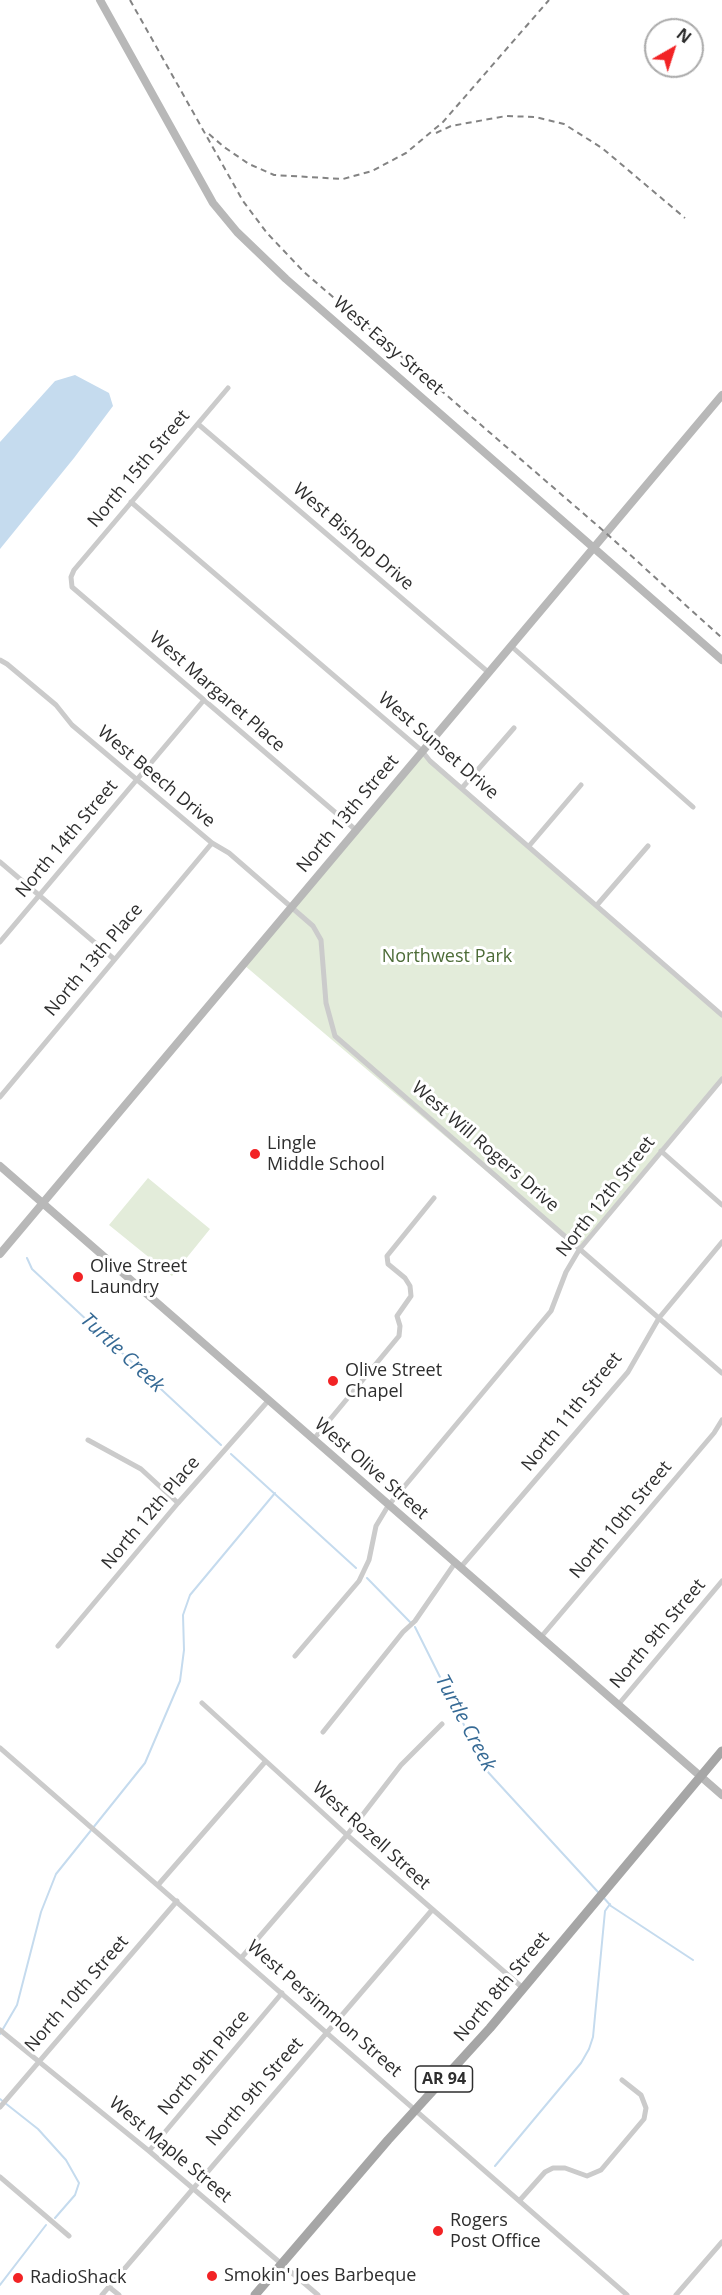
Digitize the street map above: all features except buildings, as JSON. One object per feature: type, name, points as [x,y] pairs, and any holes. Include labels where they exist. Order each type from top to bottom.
[{"type":"main road","name":"West Easy Street","points":[[100,0],[213,202],[237,232],[286,279],[722,660]]},
{"type":"main road","name":"North 13th Street","points":[[0,1254],[722,395]]},
{"type":"main road","name":"West Olive Street","points":[[0,1166],[722,1795]]},
{"type":"main road","name":"North 8th Street","points":[[255,2295],[490,2028],[722,1751]]},
{"type":"street","name":"North 15th Street","points":[[74,570],[228,388]]},
{"type":"street","name":"West Bishop Drive","points":[[198,424],[488,672]]},
{"type":"street","name":"West Sunset Drive","points":[[131,502],[422,751],[430,761],[722,1015]]},
{"type":"street","name":"West Margaret Place","points":[[74,570],[70,577],[72,587],[357,831]]},
{"type":"street","points":[[511,646],[693,807]]},
{"type":"street","name":"West Beech Drive","points":[[0,660],[56,705],[72,725],[212,843],[229,853],[291,907]]},
{"type":"street","name":"North 14th Street","points":[[0,942],[204,700]]},
{"type":"street","points":[[462,788],[514,728]]},
{"type":"street","points":[[529,846],[581,785]]},
{"type":"street","name":"North 13th Place","points":[[0,1097],[212,843]]},
{"type":"street","points":[[597,905],[648,846]]},
{"type":"street","points":[[0,862],[114,959]]},
{"type":"street","name":"West Will Rogers Drive","points":[[291,907],[313,926],[321,940],[326,1003],[335,1036],[722,1373]]},
{"type":"street","name":"North 12th Street","points":[[295,1656],[358,1581],[369,1560],[376,1527],[388,1506],[551,1311],[566,1272],[579,1250],[722,1079]]},
{"type":"street","points":[[661,1151],[722,1205]]},
{"type":"street","points":[[313,1440],[399,1336],[400,1326],[397,1317],[411,1296],[410,1286],[405,1278],[388,1264],[387,1256],[434,1198]]},
{"type":"street","name":"North 11th Street","points":[[323,1732],[403,1632],[415,1622],[458,1566],[628,1372],[659,1318],[722,1242]]},
{"type":"street","name":"North 12th Place","points":[[58,1646],[178,1503],[268,1401]]},
{"type":"street","name":"North 10th Street","points":[[541,1637],[714,1433],[722,1420]]},
{"type":"street","points":[[88,1440],[141,1469],[178,1503]]},
{"type":"street","name":"North 9th Street","points":[[618,1705],[722,1581]]},
{"type":"street","name":"West Rozell Street","points":[[202,1702],[265,1762],[523,1988]]},
{"type":"street","points":[[242,1957],[347,1835],[401,1765],[442,1724]]},
{"type":"street","name":"West Persimmon Street","points":[[0,1748],[627,2295]]},
{"type":"street","points":[[158,1885],[265,1762]]},
{"type":"street","name":"North 10th Street","points":[[0,2107],[177,1901]]},
{"type":"street","name":"North 9th Street","points":[[102,2295],[432,1910]]},
{"type":"street","name":"North 9th Place","points":[[149,2151],[282,1993]]},
{"type":"street","name":"West Maple Street","points":[[0,2030],[149,2151],[318,2295]]},
{"type":"street","points":[[520,2200],[544,2172],[553,2168],[564,2168],[587,2175],[601,2170],[644,2119],[646,2108],[641,2095],[622,2080]]},
{"type":"street","points":[[0,2177],[69,2236]]},
{"type":"street","points":[[676,2295],[722,2242]]},
{"type":"street","points":[[110,2287],[119,2295]]},
{"type":"green space","name":"Northwest Park","points":[[422,751],[722,1014],[722,1079],[579,1250],[244,965]]},
{"type":"green space","points":[[148,1178],[210,1229],[172,1276],[109,1225]]},
{"type":"water","points":[[75,375],[109,393],[113,406],[0,549],[0,442],[55,381]]},
{"type":"waterway","name":"Turtle Creek","points":[[27,1258],[32,1269],[221,1445]]},
{"type":"waterway","name":"Turtle Creek","points":[[231,1454],[356,1568]]},
{"type":"waterway","points":[[0,2034],[17,2005],[41,1912],[56,1874],[145,1763],[180,1681],[184,1650],[183,1615],[190,1595],[275,1493]]},
{"type":"waterway","name":"Turtle Creek","points":[[367,1578],[410,1622]]},
{"type":"waterway","name":"Turtle Creek","points":[[415,1627],[487,1771],[598,1892]]},
{"type":"waterway","name":"Turtle Creek","points":[[603,1897],[611,1906],[693,1960]]},
{"type":"waterway","points":[[495,2166],[581,2063],[589,2049],[593,2037],[605,1911],[610,1904]]},
{"type":"waterway","points":[[0,2099],[38,2129],[66,2160],[79,2183],[75,2195],[55,2218]]},
{"type":"waterway","points":[[0,2285],[46,2225]]},
{"type":"railway","points":[[130,0],[243,201],[267,233],[304,272],[606,533],[722,638]]},
{"type":"railway","points":[[209,134],[249,164],[274,175],[343,179],[372,171],[406,153],[443,122],[549,0]]},
{"type":"railway","points":[[436,133],[451,126],[506,116],[535,117],[564,124],[602,148],[685,218]]},
{"type":"place","name":"Lingle Middle School","points":[[255,1154]]},
{"type":"place","name":"Olive Street Laundry","points":[[78,1277]]},
{"type":"place","name":"Olive Street Chapel","points":[[333,1381]]},
{"type":"place","name":"Rogers Post Office","points":[[438,2231]]},
{"type":"place","name":"Smokin' Joes Barbeque","points":[[212,2276]]},
{"type":"place","name":"RadioShack","points":[[18,2278]]}]
